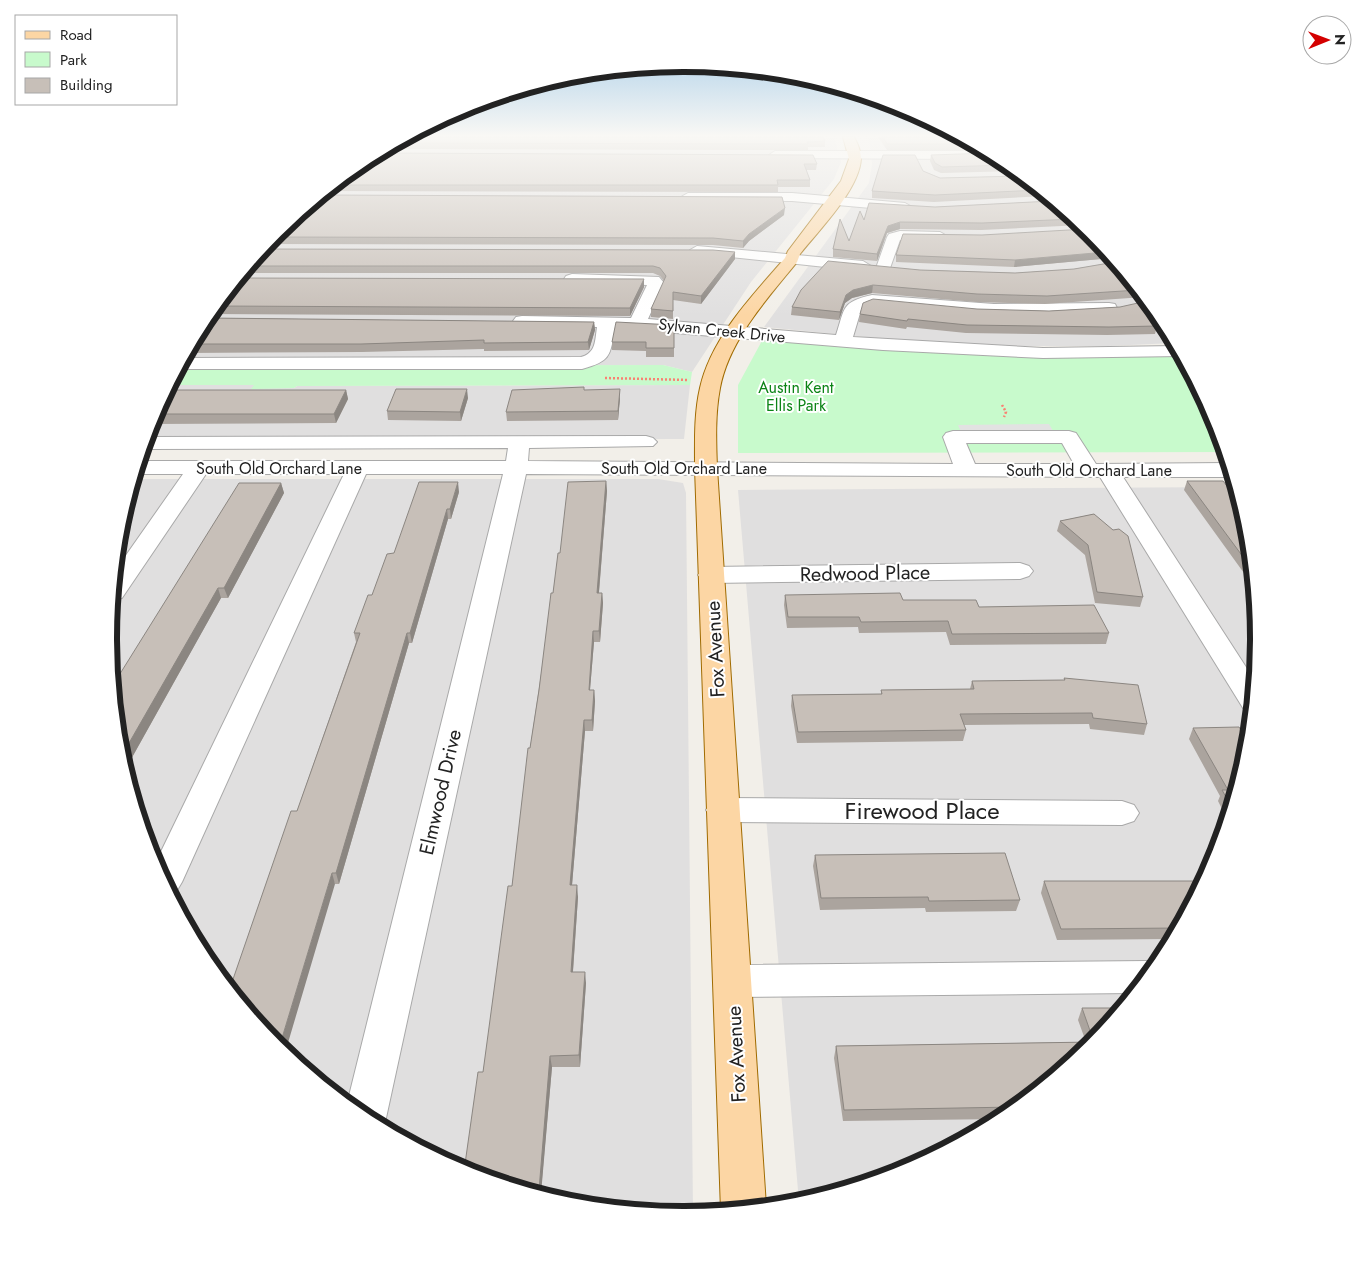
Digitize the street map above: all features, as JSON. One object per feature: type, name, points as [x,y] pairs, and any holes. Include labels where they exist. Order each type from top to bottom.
[{"type":"main road","name":"Fox Avenue","points":[[743,1202],[706,468],[706,415],[712,377],[720,358],[792,259],[793,254],[812,228],[838,197]]},
{"type":"street","points":[[671,197],[777,197],[836,200],[918,208]]},
{"type":"street","points":[[884,268],[894,238],[900,235],[955,236]]},
{"type":"street","points":[[681,250],[714,251],[902,269]]},
{"type":"street","points":[[552,279],[653,280],[656,283],[638,323]]},
{"type":"street","points":[[843,342],[853,308],[858,303],[872,300],[994,309],[1075,310],[1129,306]]},
{"type":"street","name":"Sylvan Creek Drive","points":[[502,321],[638,323],[843,342],[1044,353],[1171,351]]},
{"type":"street","points":[[189,364],[582,363],[596,359],[602,351],[607,322]]},
{"type":"street","points":[[967,470],[953,437],[1069,437],[1098,470],[1247,692]]},
{"type":"street","points":[[152,443],[518,455],[646,442]]},
{"type":"street","name":"South Old Orchard Lane","points":[[144,468],[358,468],[518,455],[706,468],[1224,470]]},
{"type":"street","name":"Elmwood Drive","points":[[366,1108],[518,455]]},
{"type":"street","points":[[120,582],[199,468]]},
{"type":"street","points":[[168,874],[358,468]]},
{"type":"street","name":"Redwood Place","points":[[711,574],[1020,571]]},
{"type":"street","name":"Firewood Place","points":[[723,810],[1122,812]]},
{"type":"street","points":[[732,981],[1138,977]]},
{"type":"shaded area","points":[[331,197],[820,197],[751,282],[692,372],[663,365],[187,366],[212,324],[258,265],[283,238]]},
{"type":"shaded area","points":[[859,197],[1036,197],[1084,238],[1109,265],[1133,294],[1166,343],[1108,346],[1021,346],[917,342],[764,327]]},
{"type":"shaded area","points":[[177,385],[255,385],[294,388],[297,386],[690,385],[684,439],[153,440]]},
{"type":"shaded area","points":[[1049,424],[1060,443],[966,443],[958,425]]},
{"type":"shaded area","points":[[140,479],[658,479],[683,483],[686,493],[693,1206],[684,1206],[610,1201],[573,1195],[501,1175],[467,1162],[400,1130],[369,1110],[310,1065],[283,1040],[234,984],[212,954],[175,890],[160,856],[136,786],[128,750],[118,676],[117,639],[122,565],[128,528]]},
{"type":"shaded area","points":[[1229,487],[1239,528],[1249,602],[1249,676],[1239,750],[1231,786],[1207,856],[1192,890],[1155,954],[1133,984],[1084,1040],[1057,1065],[998,1110],[967,1130],[934,1147],[866,1175],[798,1194],[738,490]]},
{"type":"green space","name":"Austin Kent Ellis Park","points":[[764,337],[958,354],[1102,358],[1172,353],[1192,388],[1218,452],[738,453],[738,385]]},
{"type":"green space","points":[[663,365],[692,372],[690,385],[297,386],[294,388],[251,389],[254,385],[177,385],[187,366]]},
{"type":"building","points":[[331,197],[782,197],[785,208],[749,234],[743,241],[713,238],[284,237]]},
{"type":"building","points":[[1042,201],[1064,219],[982,223],[900,222],[888,226],[877,254],[833,249],[840,219],[849,241],[860,211],[864,220],[869,203],[935,207]]},
{"type":"building","points":[[1075,230],[1098,253],[1015,260],[896,255],[903,234],[982,235]]},
{"type":"building","points":[[273,249],[713,250],[735,252],[701,296],[673,292],[673,311],[651,309],[666,276],[660,268],[653,266],[257,266]]},
{"type":"building","points":[[828,261],[920,270],[1015,273],[1074,269],[1107,263],[1130,291],[1047,296],[977,294],[873,285],[853,290],[846,295],[840,312],[792,307],[801,290]]},
{"type":"building","points":[[247,278],[644,279],[630,308],[225,306]]},
{"type":"building","points":[[873,299],[977,309],[1049,311],[1120,307],[1139,303],[1156,326],[967,325],[908,319],[907,321],[860,314],[863,303]]},
{"type":"building","points":[[216,318],[594,322],[588,342],[484,343],[484,340],[361,344],[200,344]]},
{"type":"building","points":[[616,322],[674,325],[674,348],[646,348],[646,342],[612,342]]},
{"type":"building","points":[[584,387],[584,390],[620,389],[618,411],[506,412],[512,390]]},
{"type":"building","points":[[396,389],[467,389],[460,412],[387,411]]},
{"type":"building","points":[[174,390],[346,390],[334,414],[164,414]]},
{"type":"building","points":[[606,481],[597,593],[602,593],[599,631],[593,631],[589,690],[594,690],[592,720],[584,720],[570,885],[577,885],[571,972],[585,972],[579,1055],[550,1056],[539,1187],[465,1161],[478,1072],[483,1072],[508,886],[512,886],[528,748],[530,748],[539,690],[551,593],[553,593],[558,553],[560,553],[568,482]]},
{"type":"building","points":[[1187,481],[1223,481],[1230,490],[1244,558]]},
{"type":"building","points":[[419,482],[458,482],[450,509],[447,509],[410,633],[407,633],[336,873],[332,873],[282,1039],[232,982],[291,811],[297,811],[360,633],[354,633],[368,595],[372,595],[387,554],[394,553]]},
{"type":"building","points":[[239,483],[281,483],[224,588],[218,588],[127,746],[118,677]]},
{"type":"building","points":[[1094,514],[1113,530],[1119,529],[1128,536],[1143,597],[1097,592],[1088,545],[1060,521]]},
{"type":"building","points":[[900,593],[903,600],[976,600],[979,607],[1094,605],[1109,633],[952,634],[948,621],[861,622],[859,617],[788,617],[785,595]]},
{"type":"building","points":[[1064,678],[1138,685],[1147,724],[1093,718],[1092,713],[960,714],[966,730],[798,732],[792,695],[882,694],[881,690],[974,689],[972,681],[1065,680]]},
{"type":"building","points":[[1239,727],[1242,732],[1227,799],[1222,790],[1228,790],[1193,728]]},
{"type":"building","points":[[1005,853],[1020,900],[929,901],[928,897],[821,898],[815,855]]},
{"type":"building","points":[[1044,881],[1196,881],[1170,928],[1061,929]]},
{"type":"building","points":[[1082,1008],[1113,1008],[1109,1013],[1091,1033]]},
{"type":"building","points":[[1082,1042],[1057,1065],[1002,1107],[844,1110],[836,1046]]}]
